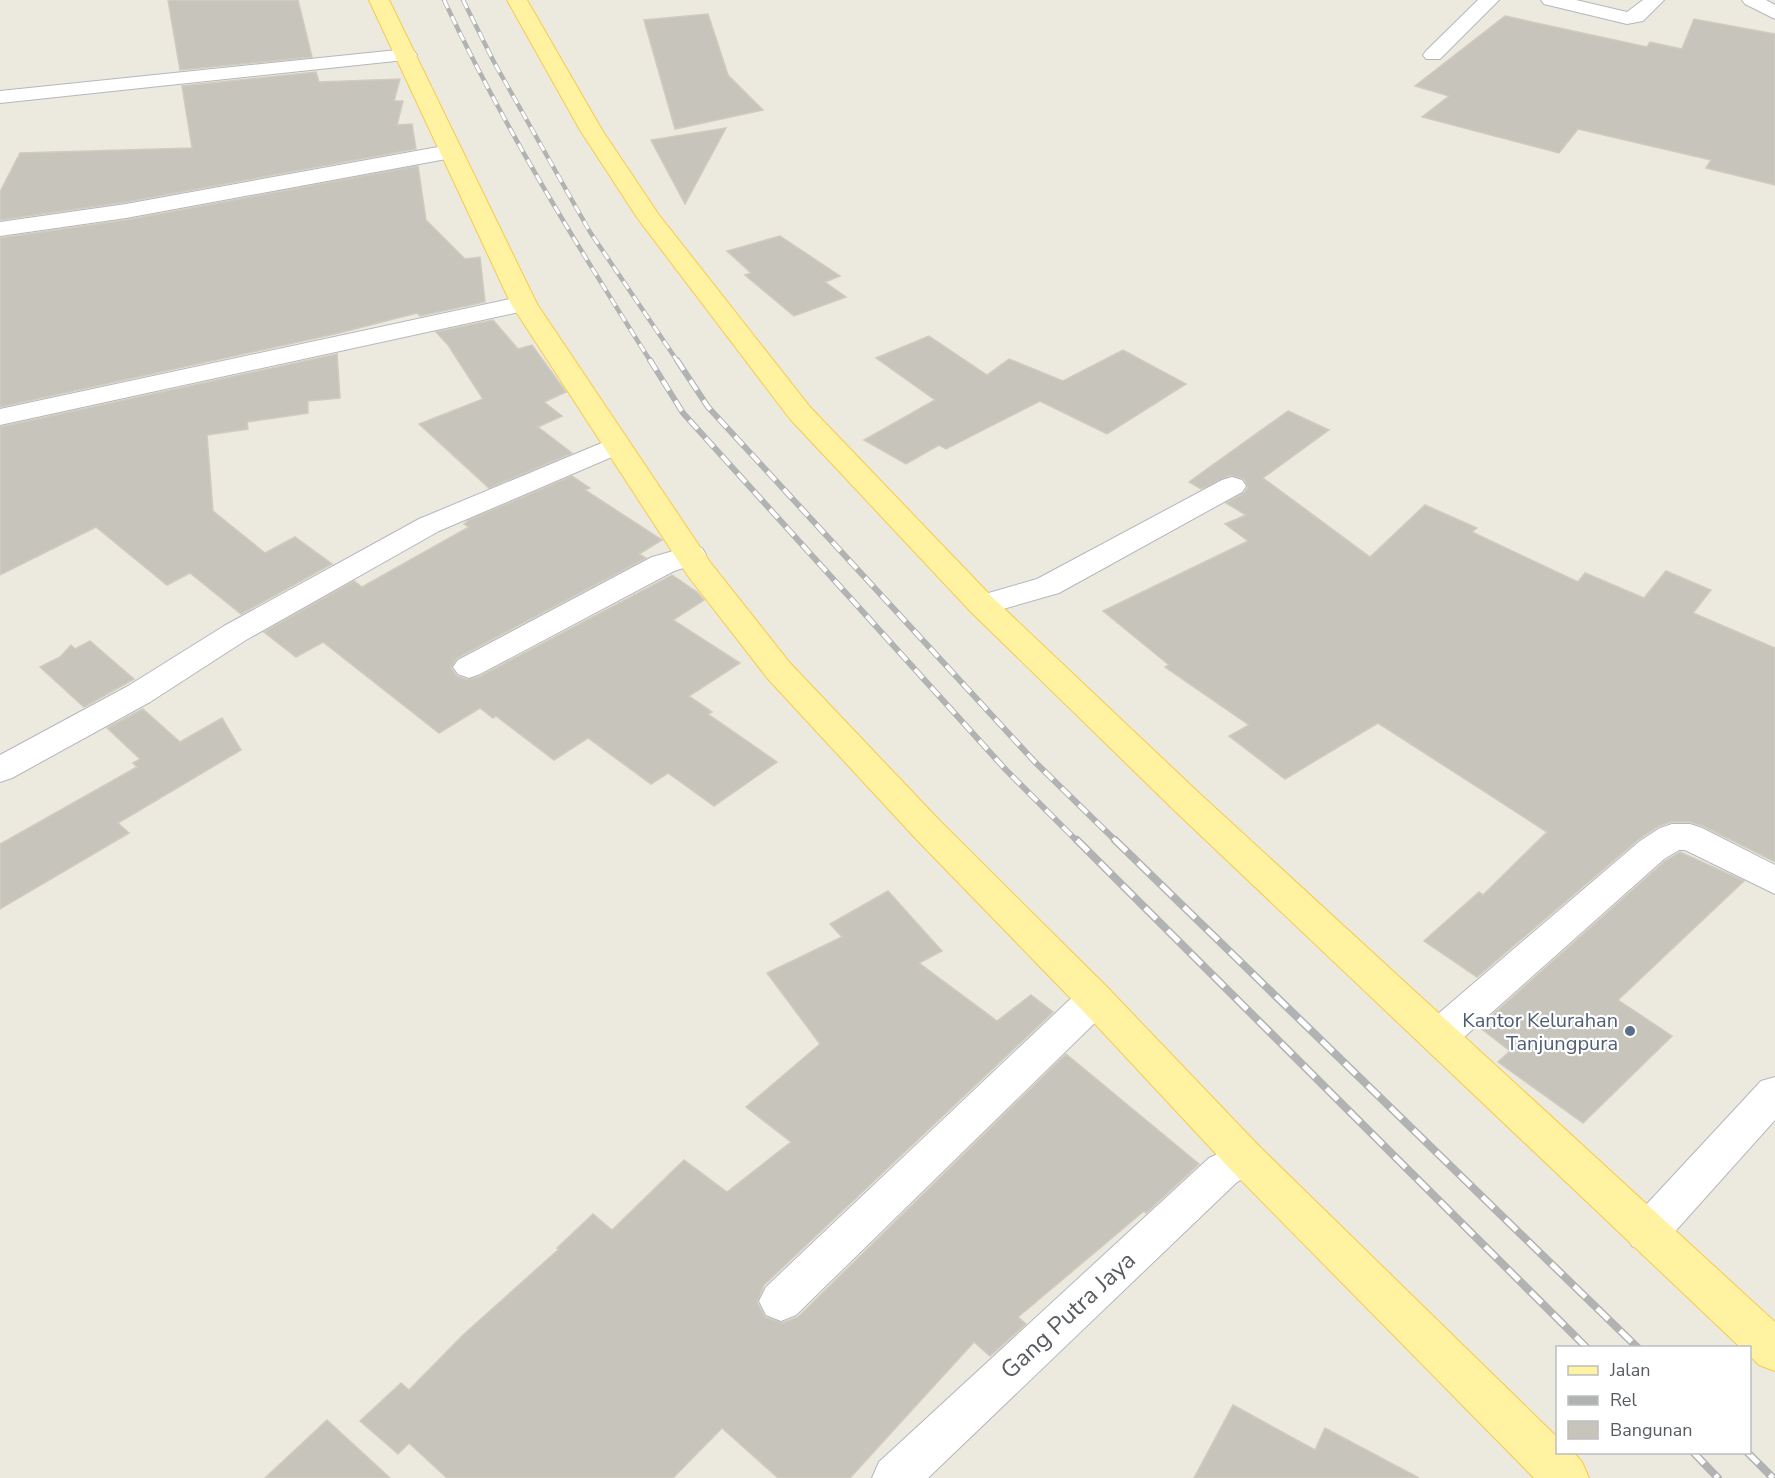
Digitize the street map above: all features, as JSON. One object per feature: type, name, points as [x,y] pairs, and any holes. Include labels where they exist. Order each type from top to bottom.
[{"type":"main road","points":[[379,0],[407,55],[449,152],[524,304],[691,555],[779,671],[929,831],[1095,999],[1245,1158],[1566,1478]]},
{"type":"main road","points":[[517,0],[591,130],[650,219],[800,413],[982,605],[1187,802],[1775,1351]]},
{"type":"street","points":[[1432,55],[1488,0]]},
{"type":"street","points":[[1551,0],[1627,18],[1636,17],[1653,0]]},
{"type":"street","points":[[1752,0],[1775,13]]},
{"type":"street","points":[[0,97],[407,55]]},
{"type":"street","points":[[0,229],[126,211],[449,152]]},
{"type":"street","points":[[0,417],[524,304]]},
{"type":"street","points":[[0,770],[139,694],[236,633],[429,525],[616,445]]},
{"type":"street","points":[[982,605],[1048,586],[1232,486]]},
{"type":"street","points":[[469,667],[663,564],[691,555]]},
{"type":"street","points":[[1439,1036],[1652,850],[1672,837],[1690,837],[1775,881]]},
{"type":"street","points":[[781,1301],[1095,999]]},
{"type":"street","points":[[1647,1233],[1775,1094]]},
{"type":"street","name":"Gang Putra Jaya","points":[[895,1478],[1223,1170],[1245,1158]]},
{"type":"building","points":[[168,0],[298,0],[312,57],[180,70]]},
{"type":"building","points":[[708,14],[728,75],[763,110],[675,129],[644,20]]},
{"type":"building","points":[[1505,16],[1647,47],[1650,42],[1682,49],[1694,19],[1775,34],[1775,185],[1706,168],[1711,160],[1578,129],[1559,153],[1422,117],[1449,96],[1415,86]]},
{"type":"building","points":[[316,72],[319,82],[400,79],[394,101],[403,101],[397,125],[412,124],[416,149],[126,202],[0,220],[0,192],[20,153],[192,148],[182,86]]},
{"type":"building","points":[[726,128],[685,204],[651,140]]},
{"type":"building","points":[[418,166],[426,220],[465,259],[480,257],[485,302],[420,316],[417,313],[335,334],[0,407],[0,238],[126,220]]},
{"type":"building","points":[[780,236],[840,276],[825,282],[846,297],[794,316],[745,275],[751,273],[727,251]]},
{"type":"building","points":[[493,320],[518,349],[532,345],[566,392],[544,402],[562,416],[538,427],[572,453],[489,488],[419,424],[483,399],[448,345],[436,332]]},
{"type":"building","points":[[929,336],[987,375],[1009,359],[1063,381],[1123,350],[1186,384],[1107,434],[1040,401],[946,449],[939,445],[906,464],[864,440],[935,400],[876,358]]},
{"type":"building","points":[[337,354],[340,398],[308,401],[308,413],[247,422],[248,429],[207,435],[213,511],[265,553],[295,537],[332,564],[241,614],[190,573],[167,585],[96,527],[0,575],[0,427]]},
{"type":"building","points":[[1288,411],[1329,430],[1263,478],[1370,557],[1425,505],[1477,528],[1472,532],[1578,582],[1585,573],[1644,598],[1666,571],[1711,590],[1693,613],[1775,648],[1775,862],[1703,826],[1690,822],[1671,822],[1659,826],[1639,839],[1477,977],[1424,941],[1479,892],[1483,895],[1547,832],[1378,723],[1285,779],[1229,736],[1249,725],[1165,667],[1169,665],[1103,611],[1248,541],[1225,524],[1246,515],[1226,503],[1244,493],[1248,487],[1244,479],[1231,475],[1201,489],[1189,482]]},
{"type":"building","points":[[572,476],[590,488],[585,490],[662,540],[639,554],[646,558],[457,658],[451,668],[457,676],[468,680],[481,676],[672,575],[697,592],[704,600],[673,620],[740,663],[689,696],[712,712],[708,714],[777,762],[714,806],[668,773],[651,784],[588,738],[554,760],[496,716],[493,718],[480,708],[439,733],[323,642],[296,657],[264,632],[354,581],[362,587],[469,527],[464,524],[469,520]]},
{"type":"building","points":[[90,641],[134,679],[84,707],[40,667],[60,657],[71,645],[75,649]]},
{"type":"building","points":[[143,709],[180,742],[222,718],[241,750],[118,823],[129,833],[0,909],[0,844],[137,767],[133,763],[140,759],[107,728]]},
{"type":"building","points":[[1680,852],[1744,881],[1618,1000],[1672,1036],[1583,1123],[1498,1062],[1510,1051],[1479,1027],[1665,861]]},
{"type":"building","points":[[888,891],[942,951],[919,963],[997,1021],[1031,995],[1053,1012],[764,1285],[757,1302],[765,1317],[782,1323],[798,1317],[1066,1054],[1199,1164],[1146,1213],[1144,1211],[1018,1317],[1026,1324],[990,1356],[974,1342],[850,1478],[778,1478],[722,1428],[673,1478],[447,1478],[409,1443],[398,1454],[360,1421],[401,1383],[409,1390],[463,1335],[559,1249],[557,1248],[593,1214],[612,1230],[684,1160],[727,1192],[791,1142],[746,1107],[820,1044],[767,973],[842,937],[830,924]]},
{"type":"building","points":[[1233,1405],[1315,1450],[1325,1428],[1419,1478],[1194,1478]]},
{"type":"building","points":[[327,1420],[390,1478],[265,1478]]},
{"type":"railway","points":[[444,0],[516,139],[568,229],[651,362]]},
{"type":"railway","points":[[463,0],[495,64],[590,232],[678,362]]},
{"type":"railway","points":[[650,360],[683,413],[1006,770],[1078,842]]},
{"type":"railway","points":[[677,360],[708,407],[1034,761],[1117,842]]},
{"type":"railway","points":[[1077,840],[1585,1346]]},
{"type":"railway","points":[[1115,840],[1636,1346]]},
{"type":"railway","points":[[1695,1454],[1718,1478]]},
{"type":"railway","points":[[1749,1454],[1773,1478]]},
{"type":"place","name":"Kantor Kelurahan Tanjungpura","points":[[1630,1031]]}]
